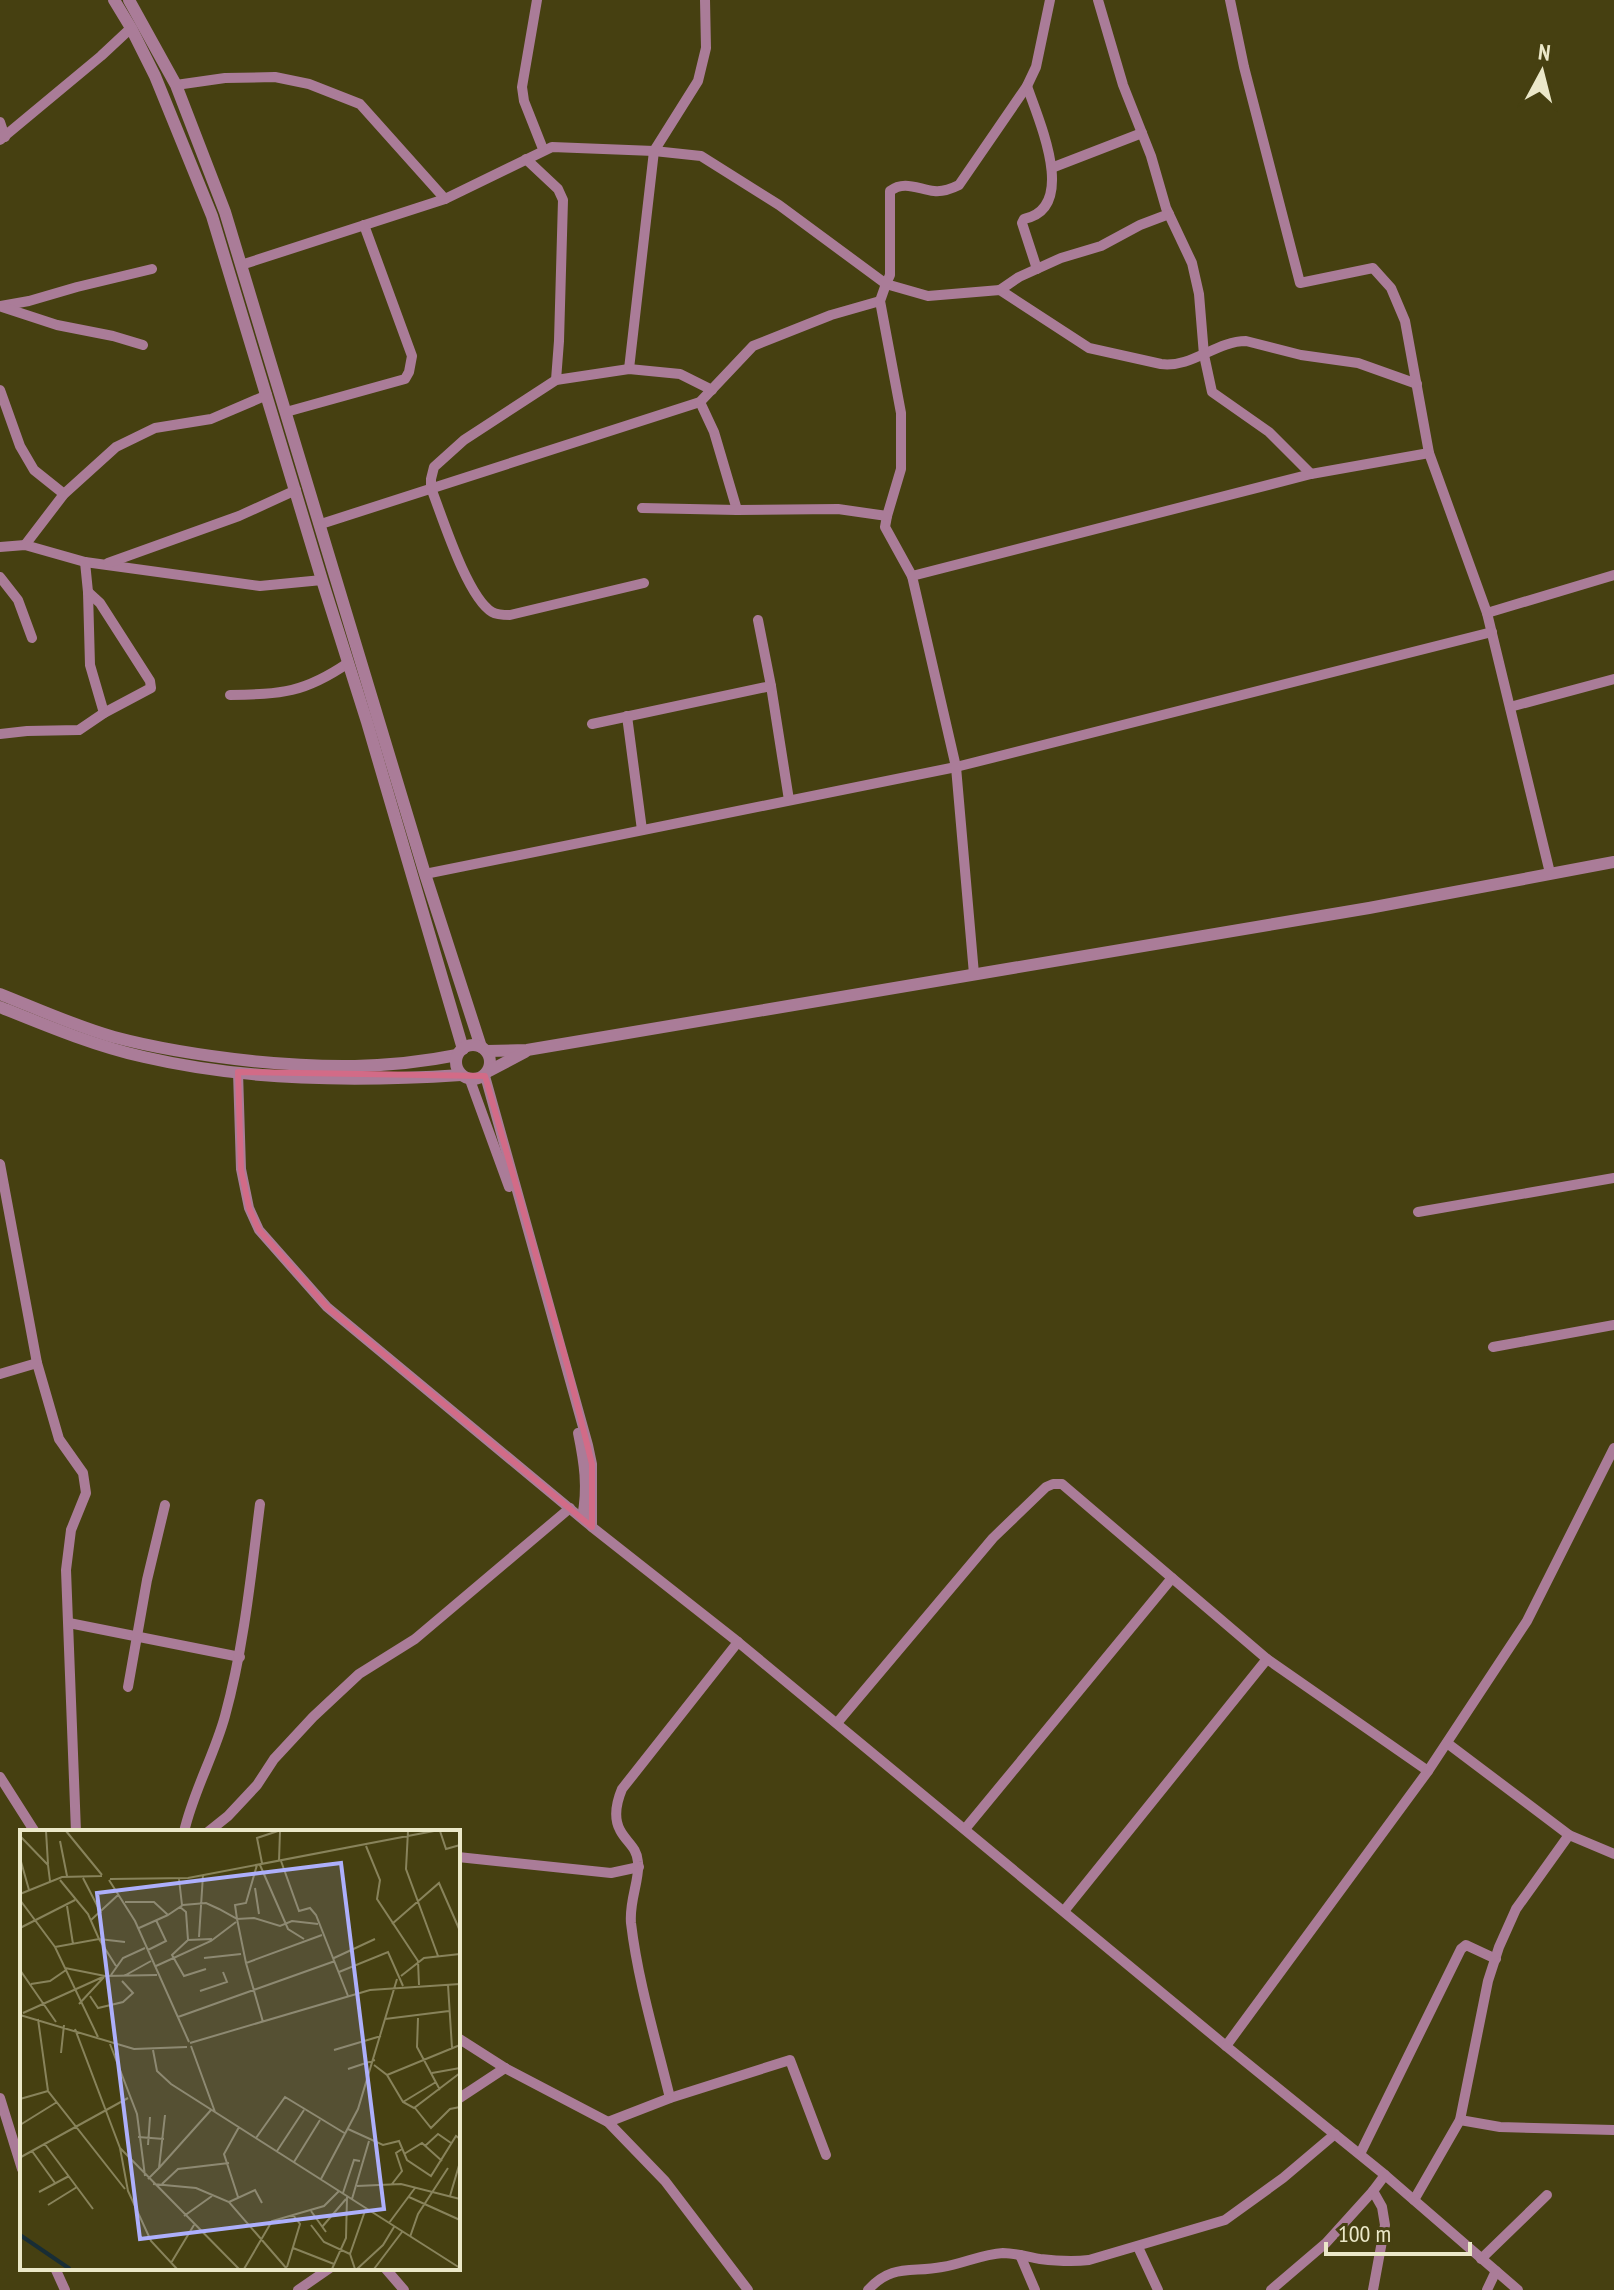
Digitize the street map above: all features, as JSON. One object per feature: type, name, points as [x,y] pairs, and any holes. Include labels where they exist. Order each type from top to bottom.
[{"type":"street","points":[[114,0],[160,88],[212,216],[348,663],[460,1052],[457,1069],[466,1077],[505,1175],[538,1280],[585,1465],[582,1517]]},
{"type":"street","points":[[129,0],[176,85],[225,212],[425,874],[484,1049],[491,1061],[487,1073],[588,1445],[592,1464],[592,1527]]},
{"type":"street","points":[[537,0],[522,87],[524,101],[543,149]]},
{"type":"street","points":[[629,369],[654,151],[698,81],[706,48],[705,0]]},
{"type":"street","points":[[974,974],[956,767],[912,576],[885,527],[901,469],[901,413],[880,301],[890,275],[890,191],[897,186],[909,185],[935,191],[949,190],[959,185],[1027,86],[1036,67],[1050,0]]},
{"type":"street","points":[[1098,0],[1123,85],[1169,214],[1192,263],[1212,392],[1269,432],[1311,474]]},
{"type":"street","points":[[1230,0],[1244,67],[1300,283],[1373,268],[1391,288],[1405,321],[1429,453],[1487,613],[1550,873]]},
{"type":"street","points":[[0,122],[3,138],[131,28]]},
{"type":"street","points":[[176,85],[225,78],[275,77],[309,84],[360,104],[445,199]]},
{"type":"street","points":[[1027,86],[1054,167],[1052,187],[1045,207],[1035,217],[1024,219],[1022,223],[1037,269]]},
{"type":"street","points":[[1054,167],[1142,133]]},
{"type":"street","points":[[241,265],[445,199],[552,147],[701,156],[779,205],[886,284],[928,296],[1000,290],[1019,277],[1061,258],[1101,246],[1169,214]]},
{"type":"street","points":[[526,159],[558,189],[563,200],[556,380]]},
{"type":"street","points":[[286,412],[405,379],[409,372],[412,356],[364,225]]},
{"type":"street","points":[[0,306],[152,269]]},
{"type":"street","points":[[1000,290],[1089,348],[1171,365],[1236,341],[1246,341],[1301,355],[1358,363],[1417,384]]},
{"type":"street","points":[[321,524],[700,402],[753,346],[831,315],[880,301]]},
{"type":"street","points":[[0,306],[57,325],[143,345]]},
{"type":"street","points":[[644,583],[510,615],[495,614],[483,605],[469,583],[431,488],[434,467],[464,440],[556,380],[629,369],[680,374],[712,390]]},
{"type":"street","points":[[0,390],[20,446],[34,470],[64,494]]},
{"type":"street","points":[[25,545],[64,494],[116,447],[155,428],[211,419],[267,395]]},
{"type":"street","points":[[700,402],[714,432],[737,510]]},
{"type":"street","points":[[912,576],[1311,474],[1429,453]]},
{"type":"street","points":[[106,564],[239,516],[296,490]]},
{"type":"street","points":[[642,508],[838,509],[887,516]]},
{"type":"street","points":[[0,547],[25,545],[85,562],[260,586],[322,580]]},
{"type":"street","points":[[85,562],[90,665],[104,713]]},
{"type":"street","points":[[1487,613],[1614,575]]},
{"type":"street","points":[[0,577],[18,600],[32,638]]},
{"type":"street","points":[[0,734],[79,730],[151,688],[152,684],[100,603],[88,592]]},
{"type":"street","points":[[758,620],[789,800]]},
{"type":"street","points":[[425,874],[956,767],[1492,632]]},
{"type":"street","points":[[230,695],[269,694],[306,687],[348,663]]},
{"type":"street","points":[[1510,707],[1614,679]]},
{"type":"street","points":[[592,724],[771,686]]},
{"type":"street","points":[[627,716],[642,830]]},
{"type":"street","points":[[0,994],[113,1036],[157,1047],[300,1065],[347,1067],[407,1064],[460,1052],[468,1046],[527,1050],[1369,908],[1614,862]]},
{"type":"street","points":[[0,1007],[115,1049],[179,1064],[238,1072],[351,1079],[478,1079],[527,1050]]},
{"type":"street","points":[[238,1072],[241,1169],[249,1208],[259,1230],[327,1307],[1360,2154],[1518,2290]]},
{"type":"street","points":[[0,1164],[37,1363],[59,1439],[83,1473],[86,1493],[71,1530],[66,1570],[76,1830]]},
{"type":"street","points":[[1418,1212],[1614,1178]]},
{"type":"street","points":[[1493,1347],[1614,1325]]},
{"type":"street","points":[[0,1374],[37,1363]]},
{"type":"street","points":[[1226,2046],[1428,1771],[1527,1621],[1614,1448]]},
{"type":"street","points":[[837,1723],[993,1538],[1046,1487],[1062,1484],[1267,1659],[1428,1771]]},
{"type":"street","points":[[184,1830],[224,1720],[240,1657],[260,1504]]},
{"type":"street","points":[[128,1687],[147,1580],[165,1505]]},
{"type":"street","points":[[210,1830],[257,1785],[274,1759],[313,1717],[359,1674],[415,1639],[570,1508]]},
{"type":"street","points":[[965,1829],[1172,1578]]},
{"type":"street","points":[[69,1623],[240,1657]]},
{"type":"street","points":[[670,2098],[639,1971],[631,1921],[630,1903],[639,1867],[634,1848],[619,1829],[617,1802],[622,1789],[738,1642]]},
{"type":"street","points":[[1064,1911],[1267,1659]]},
{"type":"street","points":[[1447,1743],[1569,1835],[1614,1854]]},
{"type":"street","points":[[0,1777],[34,1830]]},
{"type":"street","points":[[1414,2200],[1460,2120],[1488,1981],[1516,1909],[1569,1835]]},
{"type":"street","points":[[460,1857],[611,1873],[639,1867]]},
{"type":"street","points":[[1360,2154],[1461,1949],[1466,1945],[1496,1959]]},
{"type":"street","points":[[460,2039],[505,2068],[608,2122],[665,2181],[748,2290]]},
{"type":"street","points":[[608,2122],[670,2098],[790,2060],[826,2155]]},
{"type":"street","points":[[460,2098],[505,2068]]},
{"type":"street","points":[[0,2098],[20,2163]]},
{"type":"street","points":[[1460,2120],[1500,2127],[1614,2130]]},
{"type":"street","points":[[868,2290],[877,2280],[908,2268],[941,2268],[1005,2253],[1069,2262],[1089,2260],[1225,2220],[1283,2178],[1335,2134]]},
{"type":"street","points":[[1271,2290],[1326,2243],[1385,2175]]},
{"type":"street","points":[[1373,2191],[1382,2207],[1385,2225],[1373,2290]]},
{"type":"street","points":[[1481,2259],[1547,2195]]},
{"type":"street","points":[[1138,2247],[1158,2290]]},
{"type":"street","points":[[1020,2255],[1035,2290]]},
{"type":"street","points":[[56,2270],[65,2290]]},
{"type":"street","points":[[298,2290],[327,2270]]},
{"type":"street","points":[[387,2270],[404,2290]]},
{"type":"street","points":[[1487,2290],[1496,2271]]},
{"type":"highlighted area","points":[[238,1072],[485,1076],[592,1464],[592,1527],[327,1307],[259,1230],[249,1208],[241,1169]]}]
